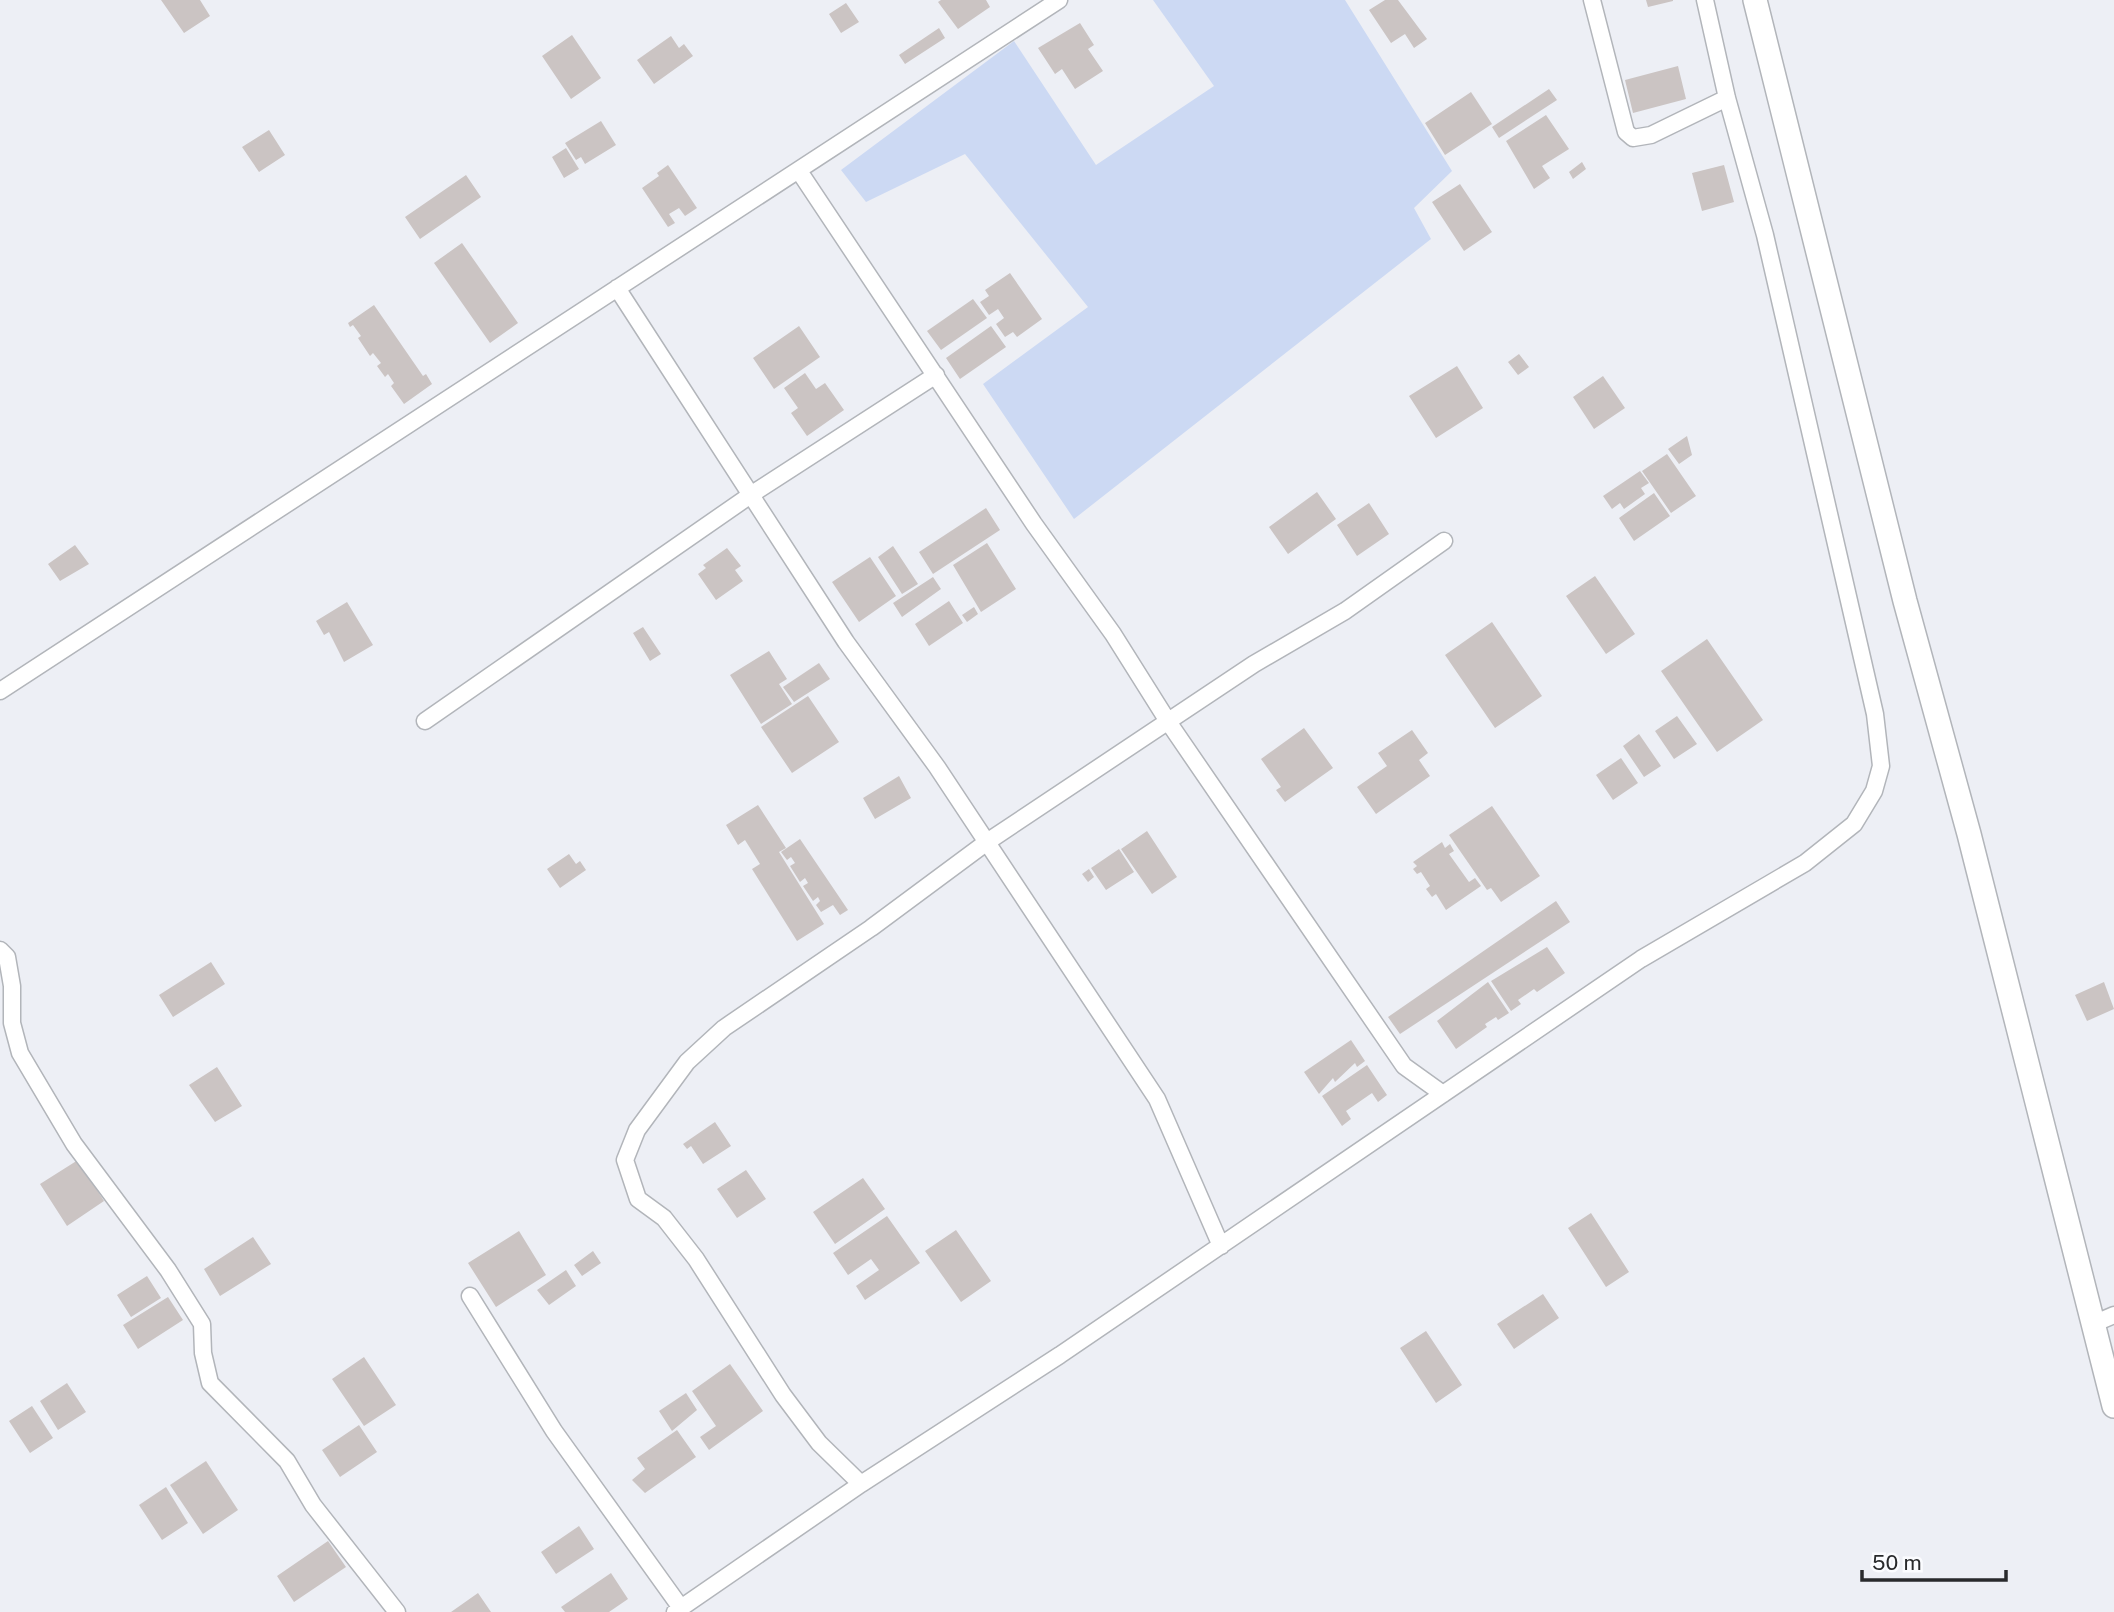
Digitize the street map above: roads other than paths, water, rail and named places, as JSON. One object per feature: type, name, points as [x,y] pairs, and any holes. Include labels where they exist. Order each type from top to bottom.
[{"type":"main road","points":[[1755,0],[1901,589],[2103,1320],[2114,1406]]},
{"type":"street","points":[[0,691],[1059,0]]},
{"type":"street","points":[[1592,0],[1626,132],[1633,138],[1651,135],[1727,97]]},
{"type":"street","points":[[470,1296],[554,1431],[678,1610],[861,1484],[1060,1355],[1642,959],[1805,863],[1854,824],[1881,766],[1875,713],[1765,234],[1727,97],[1705,0]]},
{"type":"street","points":[[799,171],[1034,524],[1113,634],[1169,723],[1404,1066],[1443,1094]]},
{"type":"street","points":[[617,288],[846,642],[986,842],[1157,1099],[1221,1246]]},
{"type":"street","points":[[425,721],[752,494],[936,375]]},
{"type":"street","points":[[861,1484],[819,1443],[783,1395],[696,1259],[672,1228],[664,1218],[638,1199],[625,1160],[637,1130],[687,1062],[724,1028],[871,929],[986,842],[1169,723],[1254,664],[1345,611],[1444,541]]},
{"type":"street","points":[[0,950],[7,957],[12,986],[12,1023],[20,1053],[74,1144],[168,1270],[202,1324],[203,1353],[209,1383],[287,1461],[313,1504],[397,1612]]}]
